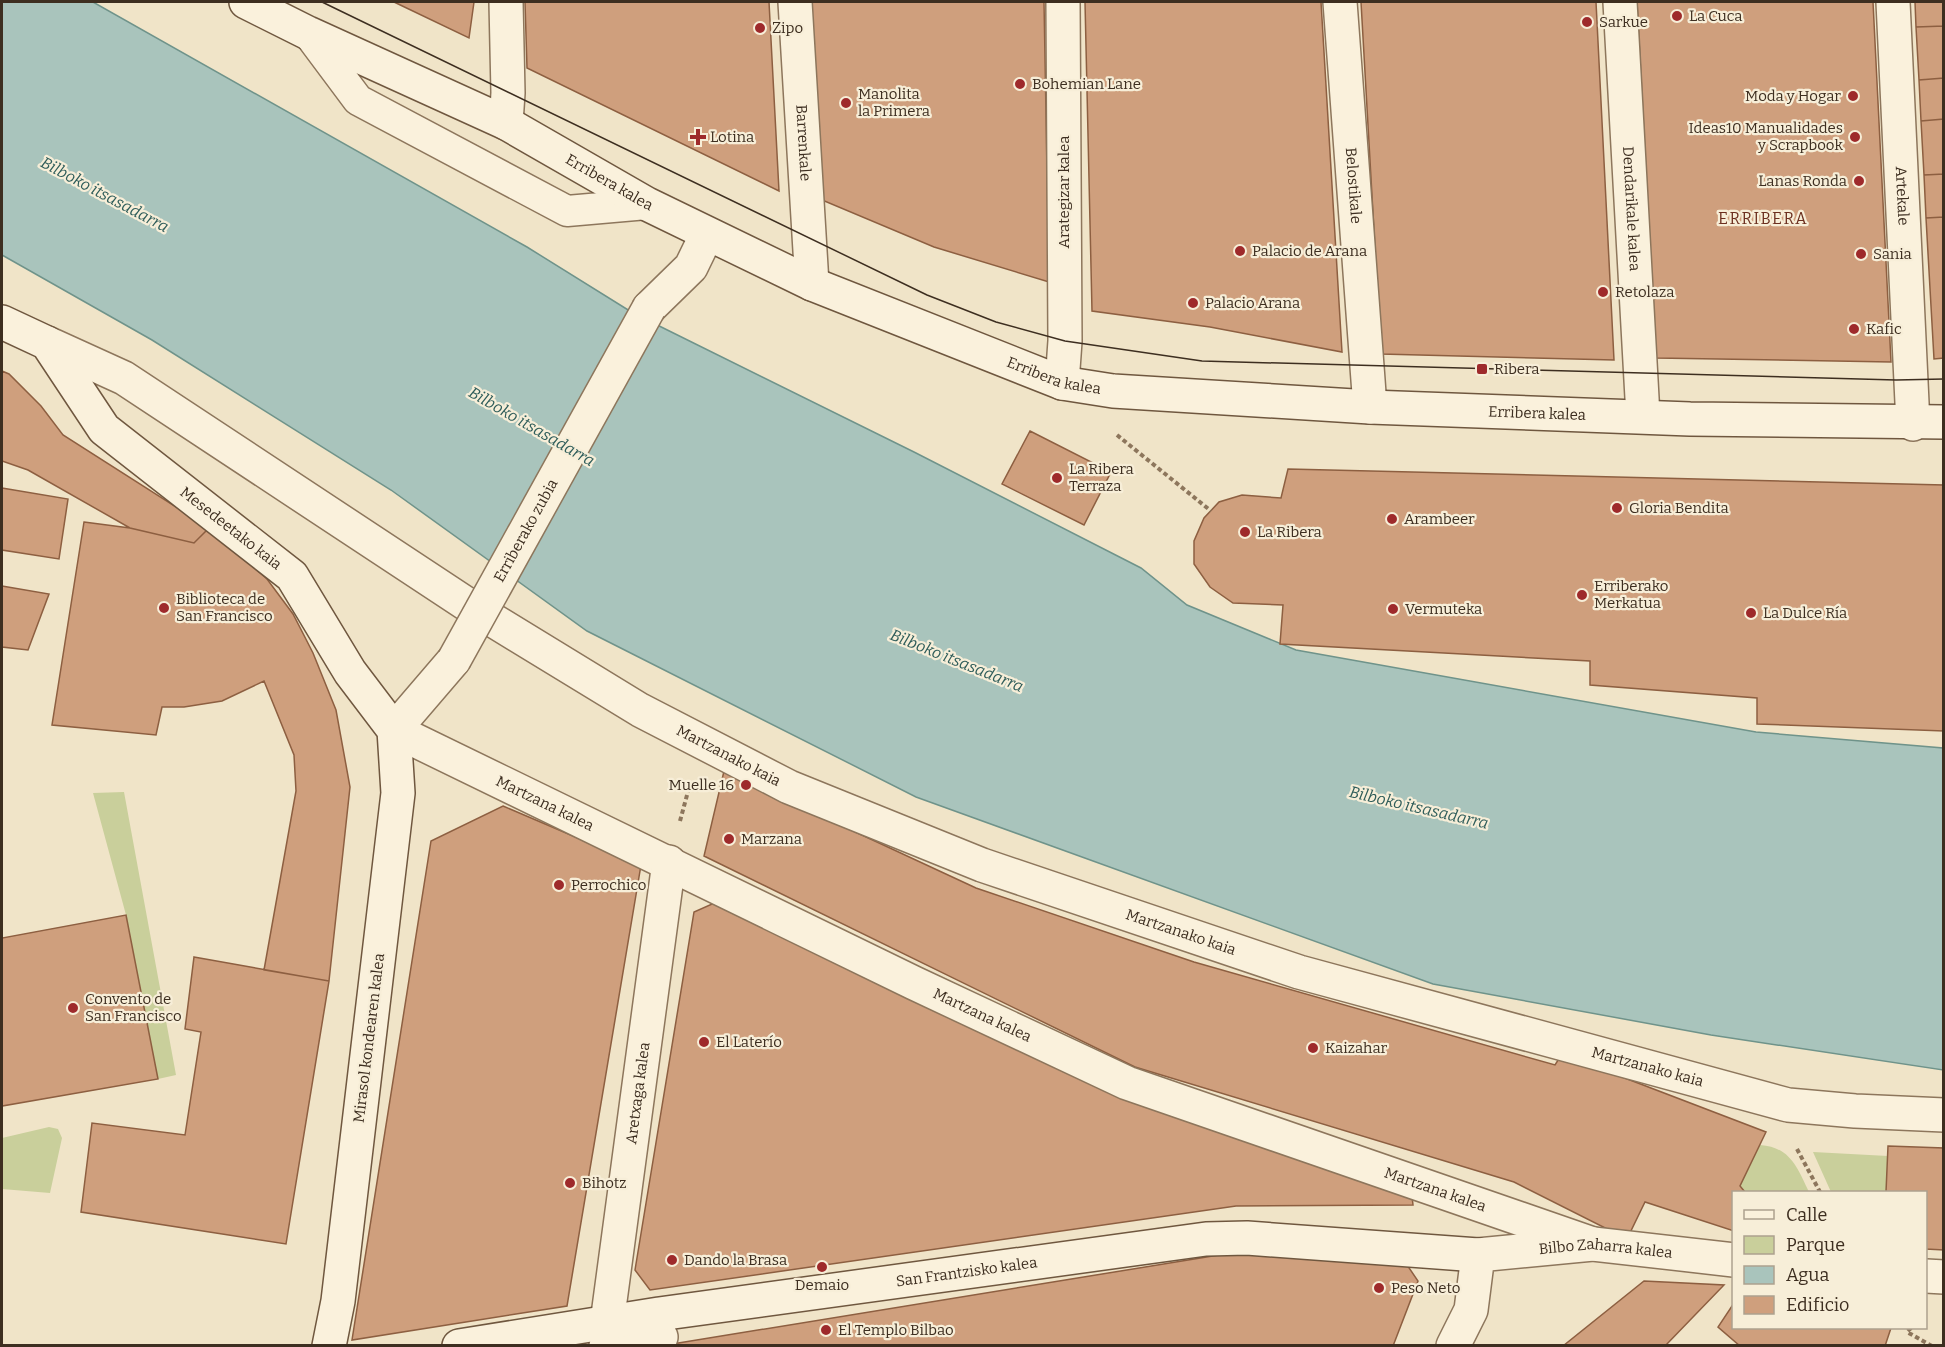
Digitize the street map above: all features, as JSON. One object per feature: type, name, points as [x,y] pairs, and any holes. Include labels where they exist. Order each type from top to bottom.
[{"type":"street","name":"Erribera kalea","points":[[247,2],[308,33],[506,123],[647,204],[812,284],[1062,383],[1113,391],[1370,407],[1928,423]]},
{"type":"street","points":[[506,2],[508,93],[506,123]]},
{"type":"street","name":"Barrenkale","points":[[795,2],[812,284]]},
{"type":"street","name":"Arategizar kalea","points":[[1062,383],[1065,341],[1063,2]]},
{"type":"street","name":"Belostikale","points":[[1340,2],[1370,407]]},
{"type":"street","name":"Dendarikale kalea","points":[[1620,2],[1643,416]]},
{"type":"street","name":"Artekale","points":[[1893,2],[1928,423]]},
{"type":"street","name":"Erriberako zubia","points":[[394,730],[454,660],[649,308],[691,267],[707,234]]},
{"type":"street","points":[[2,322],[47,342]]},
{"type":"street","name":"Martzanako kaia","points":[[47,342],[124,378],[468,605],[640,711],[789,787],[982,865],[1299,972],[1788,1105],[1944,1115]]},
{"type":"street","name":"Mesedeetako kaia","points":[[47,342],[104,429],[292,576],[350,672],[394,730]]},
{"type":"street","name":"Martzana kalea","points":[[394,730],[914,983],[1127,1083],[1593,1244]]},
{"type":"street","name":"Mirasol kondearen kalea","points":[[329,1346],[340,1289],[398,793],[394,730]]},
{"type":"street","name":"Aretxaga kalea","points":[[607,1334],[669,862]]},
{"type":"street","name":"San Frantzisko kalea","points":[[459,1346],[607,1334],[1206,1239],[1291,1240],[1478,1255]]},
{"type":"street","name":"Bilbo Zaharra kalea","points":[[1478,1255],[1593,1244],[1732,1260]]},
{"type":"street","points":[[1453,1346],[1471,1310],[1478,1255]]},
{"type":"street","points":[[1927,1276],[1944,1277]]},
{"type":"street","points":[[607,1334],[661,1337]]},
{"type":"lane","points":[[308,33],[358,100],[567,211],[647,204]]},
{"type":"path","points":[[1114,433],[1211,511]]},
{"type":"path","points":[[1796,1147],[1819,1191]]},
{"type":"path","points":[[1910,1329],[1907,1332],[1932,1346]]},
{"type":"green space","points":[[124,792],[176,1075],[158,1079],[126,915],[93,793]]},
{"type":"green space","points":[[49,1127],[58,1129],[62,1138],[50,1193],[2,1189],[2,1138]]},
{"type":"green space","points":[[1760,1145],[1786,1154],[1808,1191],[1744,1191],[1740,1186]]},
{"type":"green space","points":[[1813,1152],[1888,1156],[1886,1191],[1831,1191]]},
{"type":"water","name":"Bilboko itsasadarra","points":[[2,2],[93,2],[527,247],[633,313],[914,452],[1141,568],[1187,605],[1296,650],[1756,732],[1943,748],[1943,1070],[1711,1035],[1433,984],[916,797],[587,631],[391,490],[152,340],[2,255]]},
{"type":"building","points":[[394,2],[474,2],[469,38]]},
{"type":"building","points":[[525,2],[769,2],[779,191],[527,68]]},
{"type":"building","points":[[811,2],[1044,2],[1049,282],[934,247],[822,200]]},
{"type":"building","points":[[1085,2],[1321,2],[1342,352],[1210,327],[1092,311]]},
{"type":"building","points":[[1361,2],[1596,2],[1614,360],[1381,354]]},
{"type":"building","points":[[1637,2],[1873,2],[1891,362],[1656,358]]},
{"type":"building","points":[[1915,2],[1944,2],[1944,26],[1916,27]]},
{"type":"building","points":[[1944,26],[1944,78],[1919,80],[1916,27]]},
{"type":"building","points":[[1944,78],[1944,119],[1921,121],[1919,80]]},
{"type":"building","points":[[1944,119],[1944,174],[1924,175],[1921,121]]},
{"type":"building","points":[[1944,174],[1944,217],[1926,218],[1924,175]]},
{"type":"building","points":[[1944,217],[1944,358],[1934,359],[1926,218]]},
{"type":"building","points":[[2,371],[9,374],[41,406],[63,435],[209,528],[194,543],[130,528],[28,470],[2,461]]},
{"type":"building","name":"La Ribera Terraza","points":[[1030,431],[1111,472],[1084,525],[1002,484]]},
{"type":"building","name":"Erriberako Merkatua","points":[[1288,469],[1944,485],[1944,731],[1757,724],[1757,698],[1590,685],[1590,661],[1280,644],[1283,605],[1233,603],[1210,587],[1194,564],[1194,541],[1204,518],[1219,502],[1242,495],[1281,498]]},
{"type":"building","points":[[2,488],[68,499],[59,559],[2,550]]},
{"type":"building","points":[[84,522],[130,528],[194,543],[209,528],[267,579],[293,614],[313,653],[336,710],[350,787],[329,981],[264,970],[296,791],[294,755],[264,681],[222,701],[184,707],[162,707],[156,735],[52,725]]},
{"type":"building","points":[[2,586],[49,594],[28,650],[2,647]]},
{"type":"building","points":[[724,771],[976,888],[1194,962],[1555,1065],[1562,1054],[1766,1132],[1740,1186],[1744,1191],[1732,1191],[1732,1230],[1645,1202],[1627,1239],[1514,1182],[1135,1067],[704,856]]},
{"type":"building","points":[[503,806],[641,865],[567,1306],[352,1340],[431,841]]},
{"type":"building","points":[[721,900],[1412,1196],[1413,1205],[1236,1206],[650,1290],[635,1270],[694,912]]},
{"type":"building","name":"Convento de San Francisco","points":[[126,915],[158,1079],[2,1106],[2,938]]},
{"type":"building","points":[[194,957],[329,981],[286,1244],[81,1212],[92,1123],[185,1135],[201,1032],[185,1029]]},
{"type":"building","points":[[1888,1146],[1944,1148],[1944,1250],[1927,1249],[1927,1191],[1886,1191]]},
{"type":"building","points":[[1225,1254],[1403,1259],[1418,1281],[1393,1346],[660,1346]]},
{"type":"building","points":[[1644,1281],[1724,1285],[1665,1346],[1563,1346]]},
{"type":"building","points":[[1732,1306],[1732,1329],[1891,1329],[1885,1346],[1740,1346],[1718,1327]]},
{"type":"tram line","points":[[322,2],[927,295],[996,322],[1065,341],[1202,361],[1896,380],[1944,379]]},
{"type":"place","name":"La Cuca","points":[[1677,16]]},
{"type":"place","name":"Sarkue","points":[[1587,22]]},
{"type":"place","name":"Zipo","points":[[760,28]]},
{"type":"place","name":"Bohemian Lane","points":[[1020,84]]},
{"type":"place","name":"Moda y Hogar","points":[[1853,96]]},
{"type":"place","name":"Manolita la Primera","points":[[846,103]]},
{"type":"place","name":"Lotina","points":[[698,137]]},
{"type":"place","name":"Ideas10 Manualidades y Scrapbook","points":[[1855,137]]},
{"type":"place","name":"Lanas Ronda","points":[[1859,181]]},
{"type":"place","name":"Palacio de Arana","points":[[1240,251]]},
{"type":"place","name":"Sania","points":[[1861,254]]},
{"type":"place","name":"Retolaza","points":[[1603,292]]},
{"type":"place","name":"Palacio Arana","points":[[1193,303]]},
{"type":"place","name":"Kafic","points":[[1854,329]]},
{"type":"place","name":"Ribera","points":[[1482,369]]},
{"type":"place","name":"La Ribera Terraza","points":[[1057,478]]},
{"type":"place","name":"Gloria Bendita","points":[[1617,508]]},
{"type":"place","name":"Arambeer","points":[[1392,519]]},
{"type":"place","name":"La Ribera","points":[[1245,532]]},
{"type":"place","name":"Erriberako Merkatua","points":[[1582,595]]},
{"type":"place","name":"Biblioteca de San Francisco","points":[[164,608]]},
{"type":"place","name":"Vermuteka","points":[[1393,609]]},
{"type":"place","name":"La Dulce Ría","points":[[1751,613]]},
{"type":"place","name":"Muelle 16","points":[[746,785]]},
{"type":"place","name":"Marzana","points":[[729,839]]},
{"type":"place","name":"Perrochico","points":[[559,885]]},
{"type":"place","name":"Convento de San Francisco","points":[[73,1008]]},
{"type":"place","name":"El Laterío","points":[[704,1042]]},
{"type":"place","name":"Kaizahar","points":[[1313,1048]]},
{"type":"place","name":"Bihotz","points":[[570,1183]]},
{"type":"place","name":"Dando la Brasa","points":[[672,1260]]},
{"type":"place","name":"Demaio","points":[[822,1267]]},
{"type":"place","name":"Peso Neto","points":[[1379,1288]]},
{"type":"place","name":"El Templo Bilbao","points":[[826,1330]]},
{"type":"district","name":"ERRIBERA","points":[[1763,218]]}]
